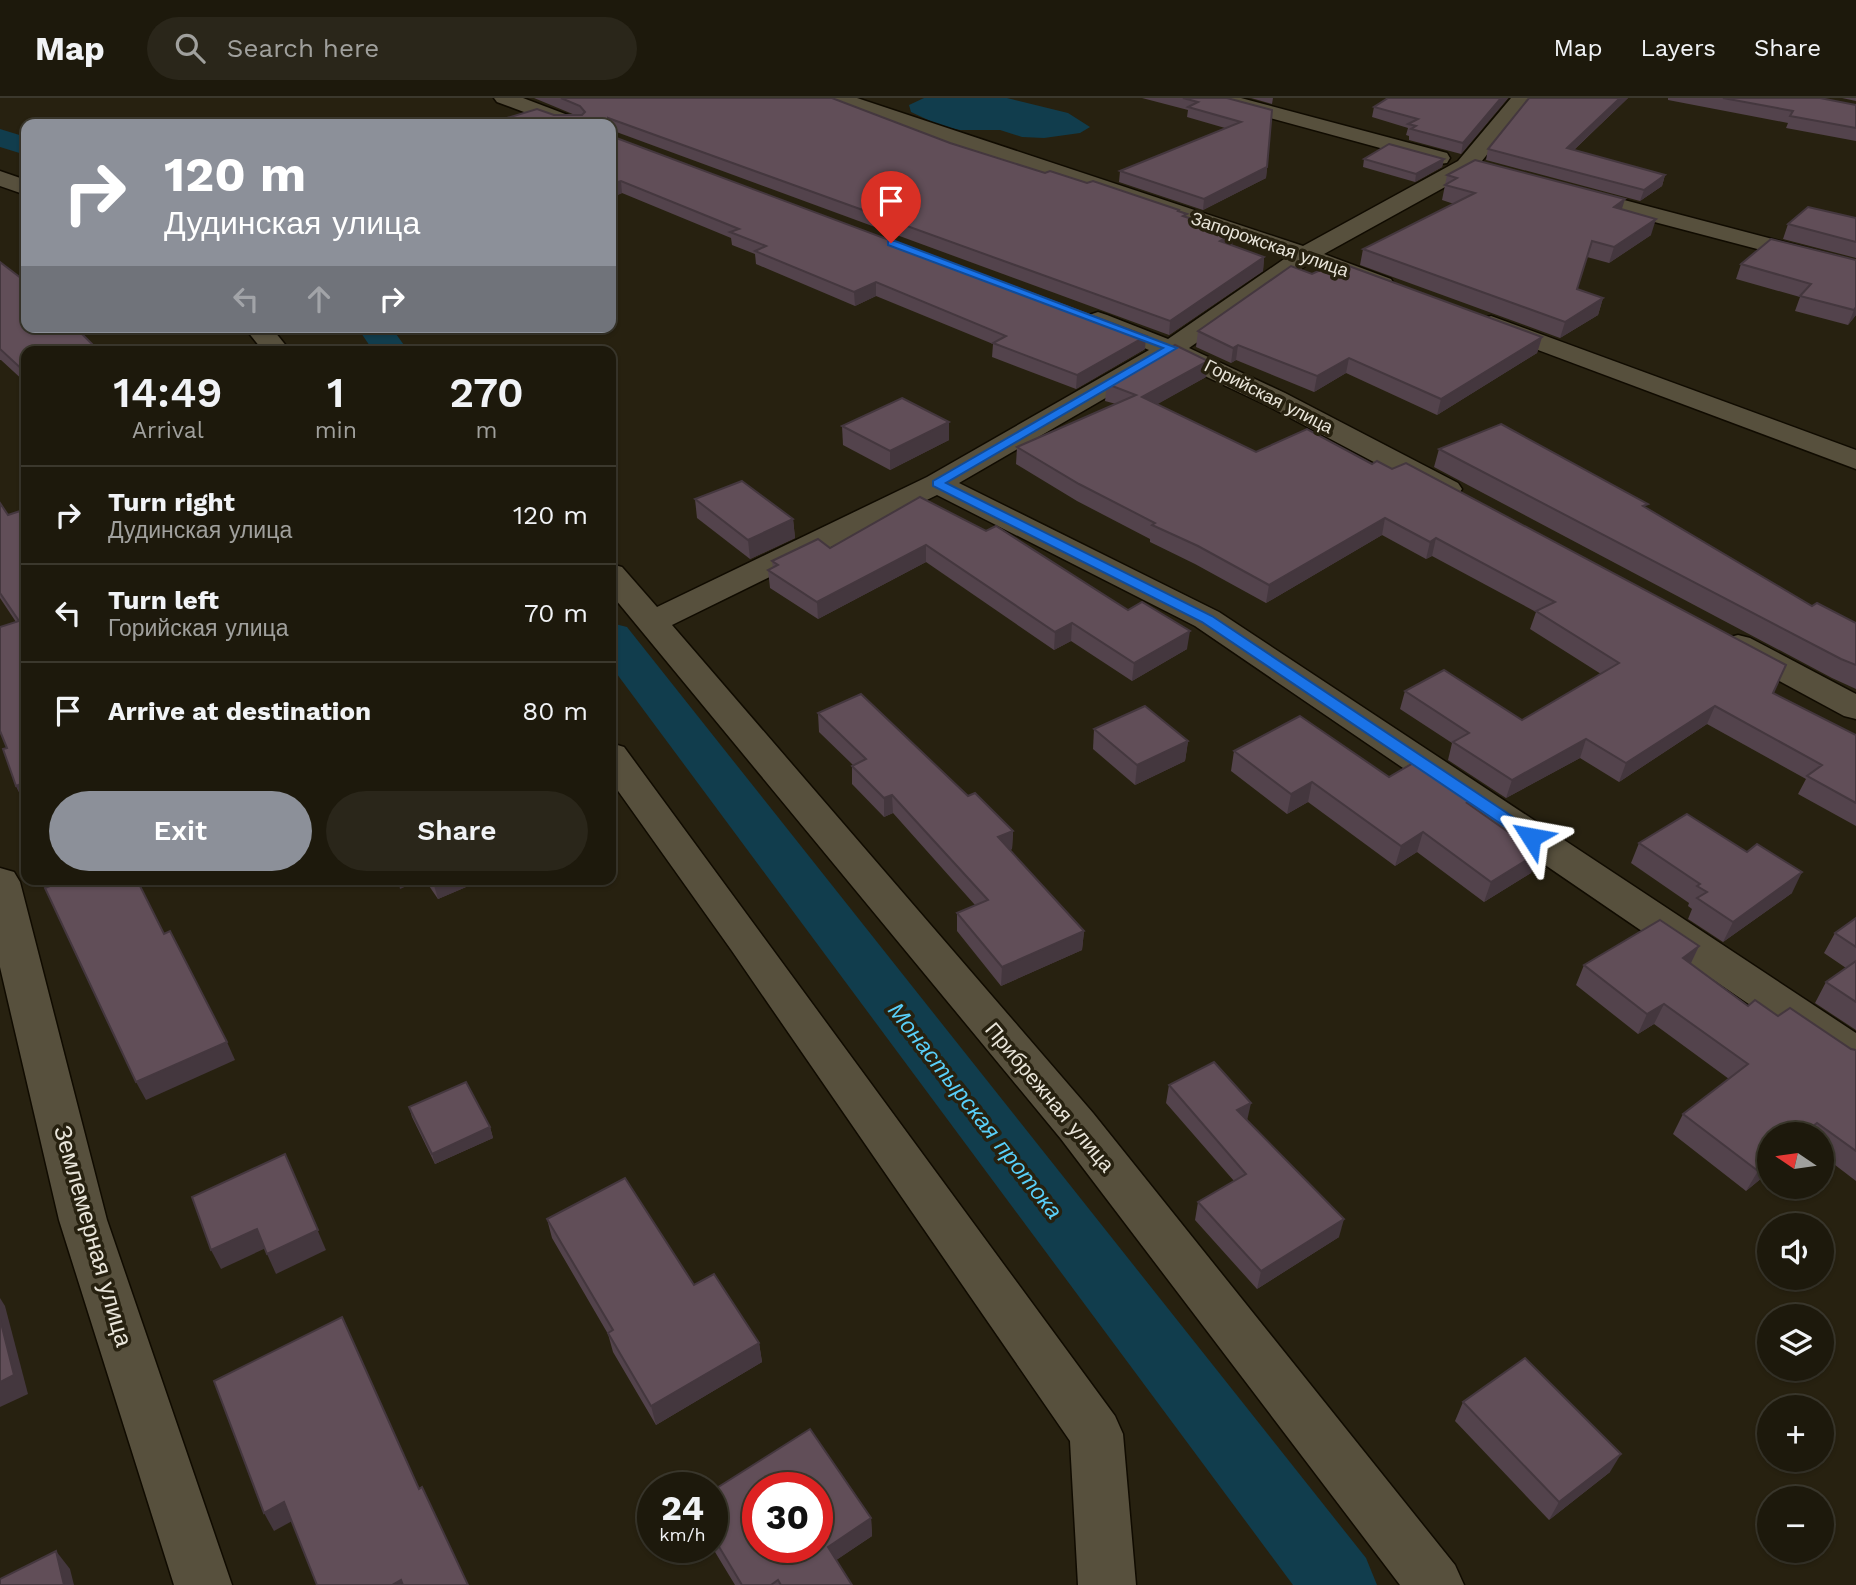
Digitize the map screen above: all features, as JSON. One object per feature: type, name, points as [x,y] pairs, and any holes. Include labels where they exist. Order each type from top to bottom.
[{"type":"street","points":[[504,98],[561,119]]},
{"type":"street","name":"Запорожская улица","points":[[838,98],[1305,255],[1410,294]]},
{"type":"street","points":[[1218,98],[1493,173]]},
{"type":"street","points":[[650,623],[937,483],[1172,348],[1305,255],[1466,166],[1522,98]]},
{"type":"street","points":[[0,178],[21,186]]},
{"type":"street","points":[[1546,187],[1856,268]]},
{"type":"street","name":"Горийская улица","points":[[1067,309],[1172,348],[1282,401],[1465,499]]},
{"type":"street","points":[[1462,314],[1856,460]]},
{"type":"street","points":[[937,483],[1207,619],[1856,1055]]},
{"type":"street","name":"Прибрежная улица","points":[[616,580],[1077,1126],[1435,1585]]},
{"type":"street","points":[[1710,630],[1856,708]]},
{"type":"street","points":[[616,762],[754,951],[1096,1434],[1107,1585]]},
{"type":"street","name":"Землемерная улица","points":[[0,882],[83,1220],[203,1585]]},
{"type":"water","points":[[924,98],[1007,98],[1068,113],[1090,127],[1080,133],[1044,138],[1022,137],[1000,130],[960,130],[941,126],[911,112],[909,105]]},
{"type":"building","points":[[561,98],[832,98],[950,143],[1045,173],[1050,171],[1087,183],[1093,181],[1179,210],[1187,214],[1183,216],[1234,233],[1220,241],[1264,257],[1170,321],[616,119],[504,119],[537,109],[554,115],[582,115],[585,112],[580,106]]},
{"type":"building","points":[[1183,98],[1227,98],[1272,110],[1267,167],[1204,199],[1120,171],[1241,122],[1188,107],[1198,102]]},
{"type":"building","points":[[1388,98],[1501,98],[1463,143],[1411,129],[1416,126],[1408,124],[1418,119],[1374,107]]},
{"type":"building","points":[[1529,98],[1620,98],[1567,148],[1665,175],[1644,190],[1488,149]]},
{"type":"building","points":[[1723,98],[1820,98],[1856,105],[1856,128],[1790,116],[1793,111]]},
{"type":"building","points":[[616,138],[1146,336],[1077,375],[993,343],[1006,336],[876,282],[854,292],[755,251],[766,246],[730,232],[739,229],[621,181],[616,182]]},
{"type":"building","points":[[1389,144],[1444,159],[1416,174],[1364,159]]},
{"type":"building","points":[[1475,160],[1625,199],[1614,207],[1656,219],[1614,247],[1592,241],[1577,289],[1603,298],[1565,322],[1363,249],[1475,193],[1445,185],[1457,178],[1447,175]]},
{"type":"building","points":[[1808,207],[1856,218],[1856,242],[1788,224]]},
{"type":"building","points":[[1771,239],[1856,260],[1854,310],[1800,296],[1811,284],[1741,264]]},
{"type":"building","points":[[0,262],[21,278],[21,333],[81,333],[94,346],[21,346],[21,368],[0,349]]},
{"type":"building","points":[[1338,262],[1542,337],[1441,399],[1349,358],[1317,376],[1238,345],[1233,348],[1198,331],[1291,266],[1312,274]]},
{"type":"building","points":[[1175,345],[1208,361],[1142,397],[1256,452],[1307,429],[1372,464],[1377,461],[1392,469],[1406,463],[1786,665],[1773,693],[1856,735],[1856,803],[1807,776],[1822,765],[1715,706],[1626,763],[1586,739],[1512,780],[1453,742],[1469,733],[1405,691],[1444,670],[1522,720],[1619,663],[1536,611],[1555,602],[1436,538],[1430,542],[1385,518],[1269,585],[1198,546],[1152,525],[1155,523],[1079,484],[1017,447],[1136,395],[1107,384]]},
{"type":"building","points":[[902,398],[949,422],[890,451],[842,426]]},
{"type":"building","points":[[1501,424],[1648,504],[1643,506],[1812,606],[1817,603],[1856,623],[1856,665],[1439,449]]},
{"type":"building","points":[[742,481],[793,519],[748,540],[695,499]]},
{"type":"building","points":[[920,497],[986,531],[996,526],[1128,610],[1142,602],[1190,631],[1134,663],[1072,623],[1055,632],[926,545],[817,602],[768,570],[778,565],[772,561],[818,539],[830,548]]},
{"type":"building","points":[[0,503],[8,515],[21,511],[21,784],[16,786],[3,749],[7,748],[0,731],[0,627],[19,621],[0,593]]},
{"type":"building","points":[[861,694],[968,796],[975,793],[1013,831],[998,837],[1084,931],[1002,967],[957,913],[988,900],[892,795],[884,798],[852,766],[866,759],[818,713]]},
{"type":"building","points":[[1145,706],[1188,741],[1137,765],[1094,729]]},
{"type":"building","points":[[1300,716],[1389,777],[1420,759],[1477,798],[1467,803],[1538,853],[1491,882],[1423,832],[1401,846],[1312,782],[1291,794],[1234,751]]},
{"type":"building","points":[[1687,814],[1747,852],[1757,844],[1802,872],[1733,922],[1697,898],[1707,892],[1697,886],[1700,884],[1639,843]]},
{"type":"building","points":[[52,885],[140,885],[164,934],[170,931],[227,1042],[136,1082],[45,888]]},
{"type":"building","points":[[1856,918],[1856,947],[1835,933]]},
{"type":"building","points":[[1660,920],[1699,946],[1683,958],[1748,1006],[1755,1000],[1778,1016],[1790,1008],[1856,1050],[1856,1151],[1834,1135],[1834,1122],[1757,1122],[1757,1170],[1683,1114],[1748,1064],[1664,1004],[1647,1014],[1584,965]]},
{"type":"building","points":[[1856,961],[1856,1002],[1826,982]]},
{"type":"building","points":[[1214,1062],[1251,1103],[1237,1110],[1344,1219],[1261,1271],[1198,1202],[1246,1174],[1169,1085]]},
{"type":"building","points":[[466,1082],[490,1127],[432,1154],[409,1107]]},
{"type":"building","points":[[285,1154],[318,1230],[267,1254],[257,1229],[211,1250],[192,1197]]},
{"type":"building","points":[[625,1178],[694,1285],[714,1274],[759,1343],[651,1406],[608,1333],[613,1330],[547,1219]]},
{"type":"building","points":[[342,1317],[419,1489],[422,1487],[468,1585],[403,1585],[401,1580],[392,1585],[317,1585],[284,1502],[264,1513],[214,1381]]},
{"type":"building","points":[[0,1319],[14,1375],[0,1382]]},
{"type":"building","points":[[1525,1358],[1621,1454],[1559,1502],[1463,1402]]},
{"type":"building","points":[[810,1429],[871,1518],[833,1544],[833,1472],[742,1472]]},
{"type":"building","points":[[742,1472],[742,1563],[833,1563],[833,1555],[852,1585],[781,1585],[778,1580],[771,1585],[742,1585],[728,1562],[728,1481]]},
{"type":"building","points":[[56,1551],[64,1585],[0,1585],[0,1579]]},
{"type":"waterway","name":"Монастырская протока","points":[[0,137],[21,145]]},
{"type":"waterway","name":"Монастырская протока","points":[[378,333],[388,346]]},
{"type":"waterway","name":"Монастырская протока","points":[[616,643],[1339,1585]]},
{"type":"route","points":[[891,243],[1172,348],[937,483],[1207,619],[1531,837]]}]
